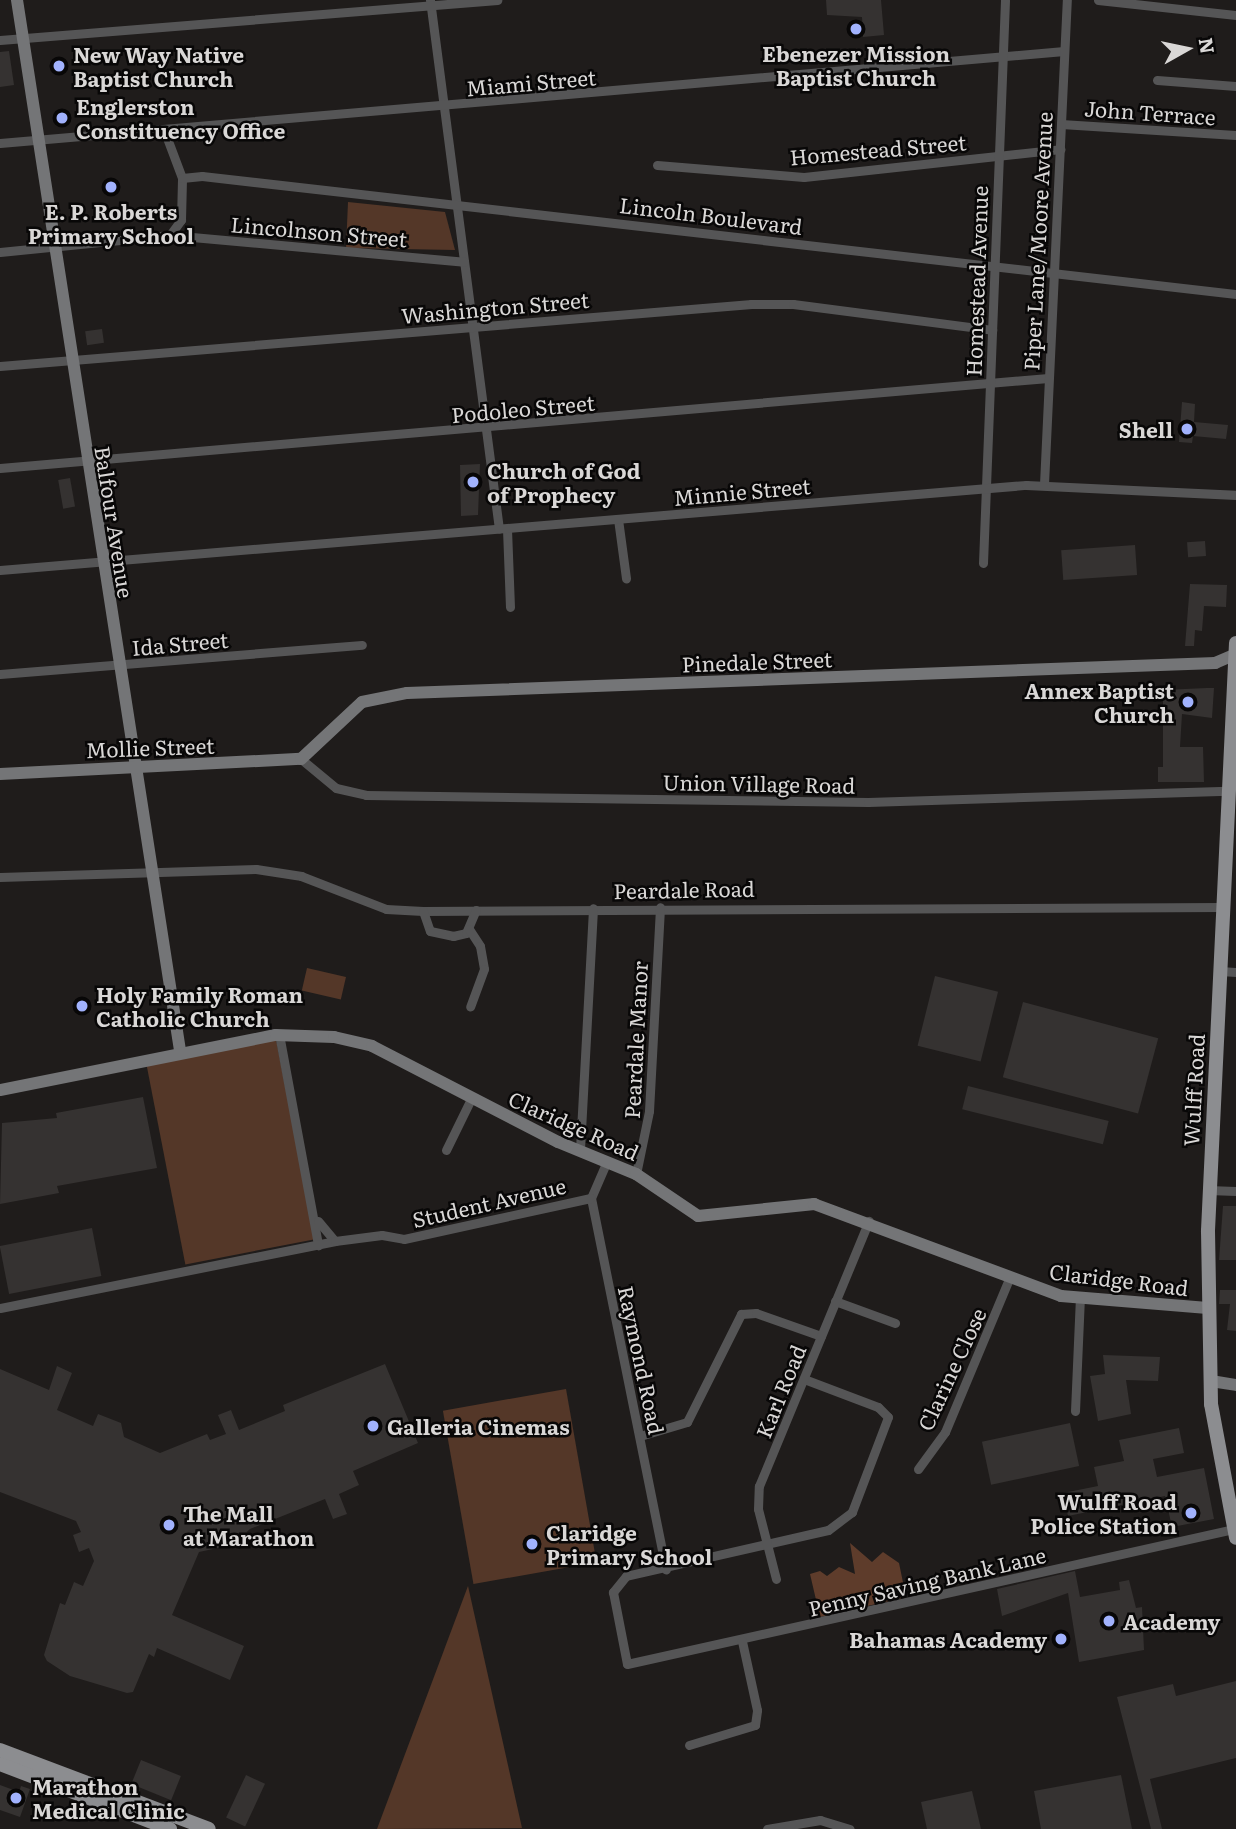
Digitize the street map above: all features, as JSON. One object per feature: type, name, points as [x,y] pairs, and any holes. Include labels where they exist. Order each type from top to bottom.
[{"type":"main road","name":"Wulff Road","points":[[1235,1533],[1211,1381],[1208,1190],[1236,643]]},
{"type":"main road","points":[[0,1750],[209,1829]]},
{"type":"main road","points":[[0,1764],[170,1829]]},
{"type":"street","name":"Balfour Avenue","points":[[17,0],[85,463],[153,868],[180,1050]]},
{"type":"street","points":[[0,40],[431,3],[497,0]]},
{"type":"street","name":"Homestead Avenue","points":[[984,563],[1005,0]]},
{"type":"street","name":"Piper Lane/Moore Avenue","points":[[1044,484],[1067,0]]},
{"type":"street","points":[[1098,0],[1236,15]]},
{"type":"street","points":[[431,3],[486,429],[503,529],[510,607]]},
{"type":"street","name":"Miami Street","points":[[0,143],[445,107],[1064,51]]},
{"type":"street","points":[[1157,80],[1236,86]]},
{"type":"street","name":"John Terrace","points":[[1061,124],[1236,135]]},
{"type":"street","points":[[0,253],[170,235],[181,220],[182,178],[164,130]]},
{"type":"street","name":"Homestead Street","points":[[657,165],[804,177],[1060,149]]},
{"type":"street","name":"Lincoln Boulevard","points":[[182,178],[228,178],[456,202],[1054,275],[1236,294]]},
{"type":"street","name":"Lincolnson Street","points":[[170,235],[464,262]]},
{"type":"street","name":"Washington Street","points":[[0,366],[474,326],[793,304],[992,330]]},
{"type":"street","name":"Podoleo Street","points":[[0,468],[486,429],[1048,378]]},
{"type":"street","name":"Minnie Street","points":[[0,570],[1044,484],[1236,495]]},
{"type":"street","points":[[618,519],[625,578]]},
{"type":"street","name":"Ida Street","points":[[0,674],[362,645]]},
{"type":"street","name":"Pinedale Street","points":[[301,759],[362,702],[407,693],[1215,663],[1236,654]]},
{"type":"street","name":"Mollie Street","points":[[0,774],[134,765],[301,759]]},
{"type":"street","name":"Union Village Road","points":[[301,759],[336,788],[366,795],[882,802],[1228,791]]},
{"type":"street","name":"Peardale Road","points":[[0,877],[153,868],[284,871],[386,909],[423,911],[660,907],[1223,907]]},
{"type":"street","name":"Peardale Manor","points":[[636,1174],[649,1111],[660,907]]},
{"type":"street","points":[[580,1149],[593,908]]},
{"type":"street","points":[[423,911],[435,934],[463,935],[470,929],[476,910]]},
{"type":"street","points":[[470,929],[480,946],[484,969],[470,1007]]},
{"type":"street","points":[[1220,971],[1236,972]]},
{"type":"street","points":[[279,1034],[318,1221],[318,1245]]},
{"type":"street","name":"Claridge Road","points":[[0,1090],[180,1050],[279,1034],[319,1034],[372,1046],[471,1099],[636,1174],[698,1216],[814,1204],[869,1221],[1009,1279],[1080,1298],[1208,1308]]},
{"type":"street","points":[[446,1150],[471,1099]]},
{"type":"street","points":[[591,1198],[607,1161]]},
{"type":"street","points":[[1208,1190],[1236,1191]]},
{"type":"street","name":"Student Avenue","points":[[0,1308],[335,1241],[382,1235],[394,1240],[591,1198]]},
{"type":"street","name":"Raymond Road","points":[[591,1198],[666,1569]]},
{"type":"street","points":[[318,1221],[335,1241]]},
{"type":"street","name":"Karl Road","points":[[776,1579],[758,1509],[760,1486],[869,1221]]},
{"type":"street","name":"Clarine Close","points":[[918,1469],[945,1432],[1009,1279]]},
{"type":"street","points":[[1075,1411],[1080,1298]]},
{"type":"street","points":[[835,1301],[895,1324]]},
{"type":"street","points":[[640,1437],[687,1422],[741,1314],[756,1313],[821,1336]]},
{"type":"street","points":[[666,1569],[768,1546],[844,1522],[888,1423],[878,1407],[804,1379]]},
{"type":"street","points":[[1211,1381],[1236,1385]]},
{"type":"street","name":"Penny Saving Bank Lane","points":[[666,1569],[626,1576],[613,1592],[627,1664],[1235,1533]]},
{"type":"street","points":[[689,1745],[755,1725],[757,1710],[742,1640]]},
{"type":"street","points":[[767,1829],[820,1820],[850,1829]]},
{"type":"shaded area","points":[[348,202],[445,212],[455,250],[346,248]]},
{"type":"shaded area","points":[[307,968],[346,977],[341,999],[302,990]]},
{"type":"shaded area","points":[[276,1039],[315,1239],[185,1264],[146,1064]]},
{"type":"shaded area","points":[[566,1389],[597,1562],[473,1584],[443,1411]]},
{"type":"shaded area","points":[[850,1543],[872,1562],[883,1552],[899,1563],[906,1597],[820,1617],[810,1574],[820,1571],[827,1576],[839,1567],[855,1574]]},
{"type":"shaded area","points":[[468,1586],[522,1828],[377,1829]]},
{"type":"building","points":[[826,0],[881,0],[884,35],[863,37],[862,17],[827,15]]},
{"type":"building","points":[[9,51],[14,85],[0,87],[0,52]]},
{"type":"building","points":[[102,329],[104,343],[87,345],[85,331]]},
{"type":"building","points":[[1182,402],[1195,404],[1194,422],[1228,425],[1226,439],[1193,436],[1192,443],[1179,442]]},
{"type":"building","name":"Church of God of Prophecy","points":[[480,464],[478,515],[461,516],[460,465]]},
{"type":"building","points":[[70,478],[75,507],[63,509],[58,480]]},
{"type":"building","points":[[1205,541],[1206,556],[1188,557],[1187,542]]},
{"type":"building","points":[[1135,545],[1137,575],[1063,580],[1061,550]]},
{"type":"building","points":[[1190,584],[1227,585],[1226,607],[1204,606],[1202,631],[1195,630],[1194,646],[1185,646]]},
{"type":"building","points":[[1214,688],[1212,718],[1182,714],[1180,747],[1203,747],[1204,782],[1158,782],[1158,767],[1163,767],[1163,690]]},
{"type":"building","points":[[935,976],[998,992],[981,1062],[918,1046]]},
{"type":"building","points":[[1023,1002],[1158,1038],[1138,1114],[1003,1077]]},
{"type":"building","points":[[968,1086],[1109,1121],[1103,1144],[962,1109]]},
{"type":"building","points":[[143,1097],[157,1168],[57,1186],[59,1193],[0,1204],[2,1123],[57,1118],[56,1113]]},
{"type":"building","points":[[1223,1206],[1236,1206],[1236,1260],[1219,1260]]},
{"type":"building","points":[[92,1228],[101,1276],[9,1294],[0,1246]]},
{"type":"building","points":[[1220,1290],[1236,1290],[1236,1331],[1227,1330],[1230,1304],[1219,1304]]},
{"type":"building","points":[[1103,1355],[1160,1357],[1158,1381],[1126,1380],[1131,1414],[1098,1421],[1090,1376],[1105,1374]]},
{"type":"building","name":"The Mall at Marathon","points":[[385,1364],[418,1443],[353,1471],[359,1485],[339,1494],[347,1514],[333,1519],[325,1499],[250,1529],[232,1545],[199,1552],[172,1615],[244,1646],[230,1680],[157,1648],[154,1657],[149,1654],[133,1692],[127,1693],[70,1676],[47,1661],[44,1655],[60,1603],[65,1605],[74,1582],[83,1586],[94,1561],[89,1548],[79,1552],[73,1535],[81,1532],[76,1521],[0,1492],[0,1369],[49,1390],[57,1366],[72,1373],[57,1410],[93,1426],[98,1414],[121,1423],[124,1437],[160,1453],[207,1434],[210,1440],[226,1434],[218,1415],[231,1410],[239,1430],[285,1411],[283,1405]]},
{"type":"building","points":[[1070,1423],[1079,1466],[991,1485],[982,1442]]},
{"type":"building","points":[[1179,1428],[1184,1453],[1153,1459],[1157,1477],[1204,1468],[1214,1519],[1172,1527],[1165,1496],[1068,1516],[1063,1493],[1098,1486],[1094,1467],[1124,1461],[1119,1440]]},
{"type":"building","points":[[1075,1571],[1080,1597],[1120,1590],[1119,1582],[1129,1580],[1136,1608],[1142,1607],[1144,1650],[1079,1662],[1068,1593],[1002,1616],[997,1589]]},
{"type":"building","points":[[1236,1681],[1236,1758],[1150,1779],[1162,1829],[1151,1829],[1117,1697],[1173,1684],[1176,1696]]},
{"type":"building","points":[[141,1760],[181,1776],[171,1800],[131,1784]]},
{"type":"building","points":[[246,1775],[265,1784],[245,1826],[226,1818]]},
{"type":"building","points":[[1121,1775],[1132,1829],[1041,1829],[1034,1791]]},
{"type":"building","name":"Marathon Medical Clinic","points":[[0,1785],[19,1792],[21,1786],[30,1789],[20,1817],[0,1810]]},
{"type":"building","points":[[972,1791],[981,1829],[927,1829],[921,1802]]},
{"type":"place","name":"Ebenezer Mission Baptist Church","points":[[856,29]]},
{"type":"place","name":"New Way Native Baptist Church","points":[[59,66]]},
{"type":"place","name":"Englerston Constituency Office","points":[[62,118]]},
{"type":"place","name":"E. P. Roberts Primary School","points":[[111,187]]},
{"type":"place","name":"Shell","points":[[1187,429]]},
{"type":"place","name":"Church of God of Prophecy","points":[[473,482]]},
{"type":"place","name":"Annex Baptist Church","points":[[1188,702]]},
{"type":"place","name":"Holy Family Roman Catholic Church","points":[[82,1006]]},
{"type":"place","name":"Galleria Cinemas","points":[[373,1426]]},
{"type":"place","name":"Wulff Road Police Station","points":[[1191,1513]]},
{"type":"place","name":"The Mall at Marathon","points":[[169,1525]]},
{"type":"place","name":"Claridge Primary School","points":[[532,1544]]},
{"type":"place","name":"Academy","points":[[1109,1621]]},
{"type":"place","name":"Bahamas Academy","points":[[1061,1639]]},
{"type":"place","name":"Marathon Medical Clinic","points":[[16,1798]]}]
